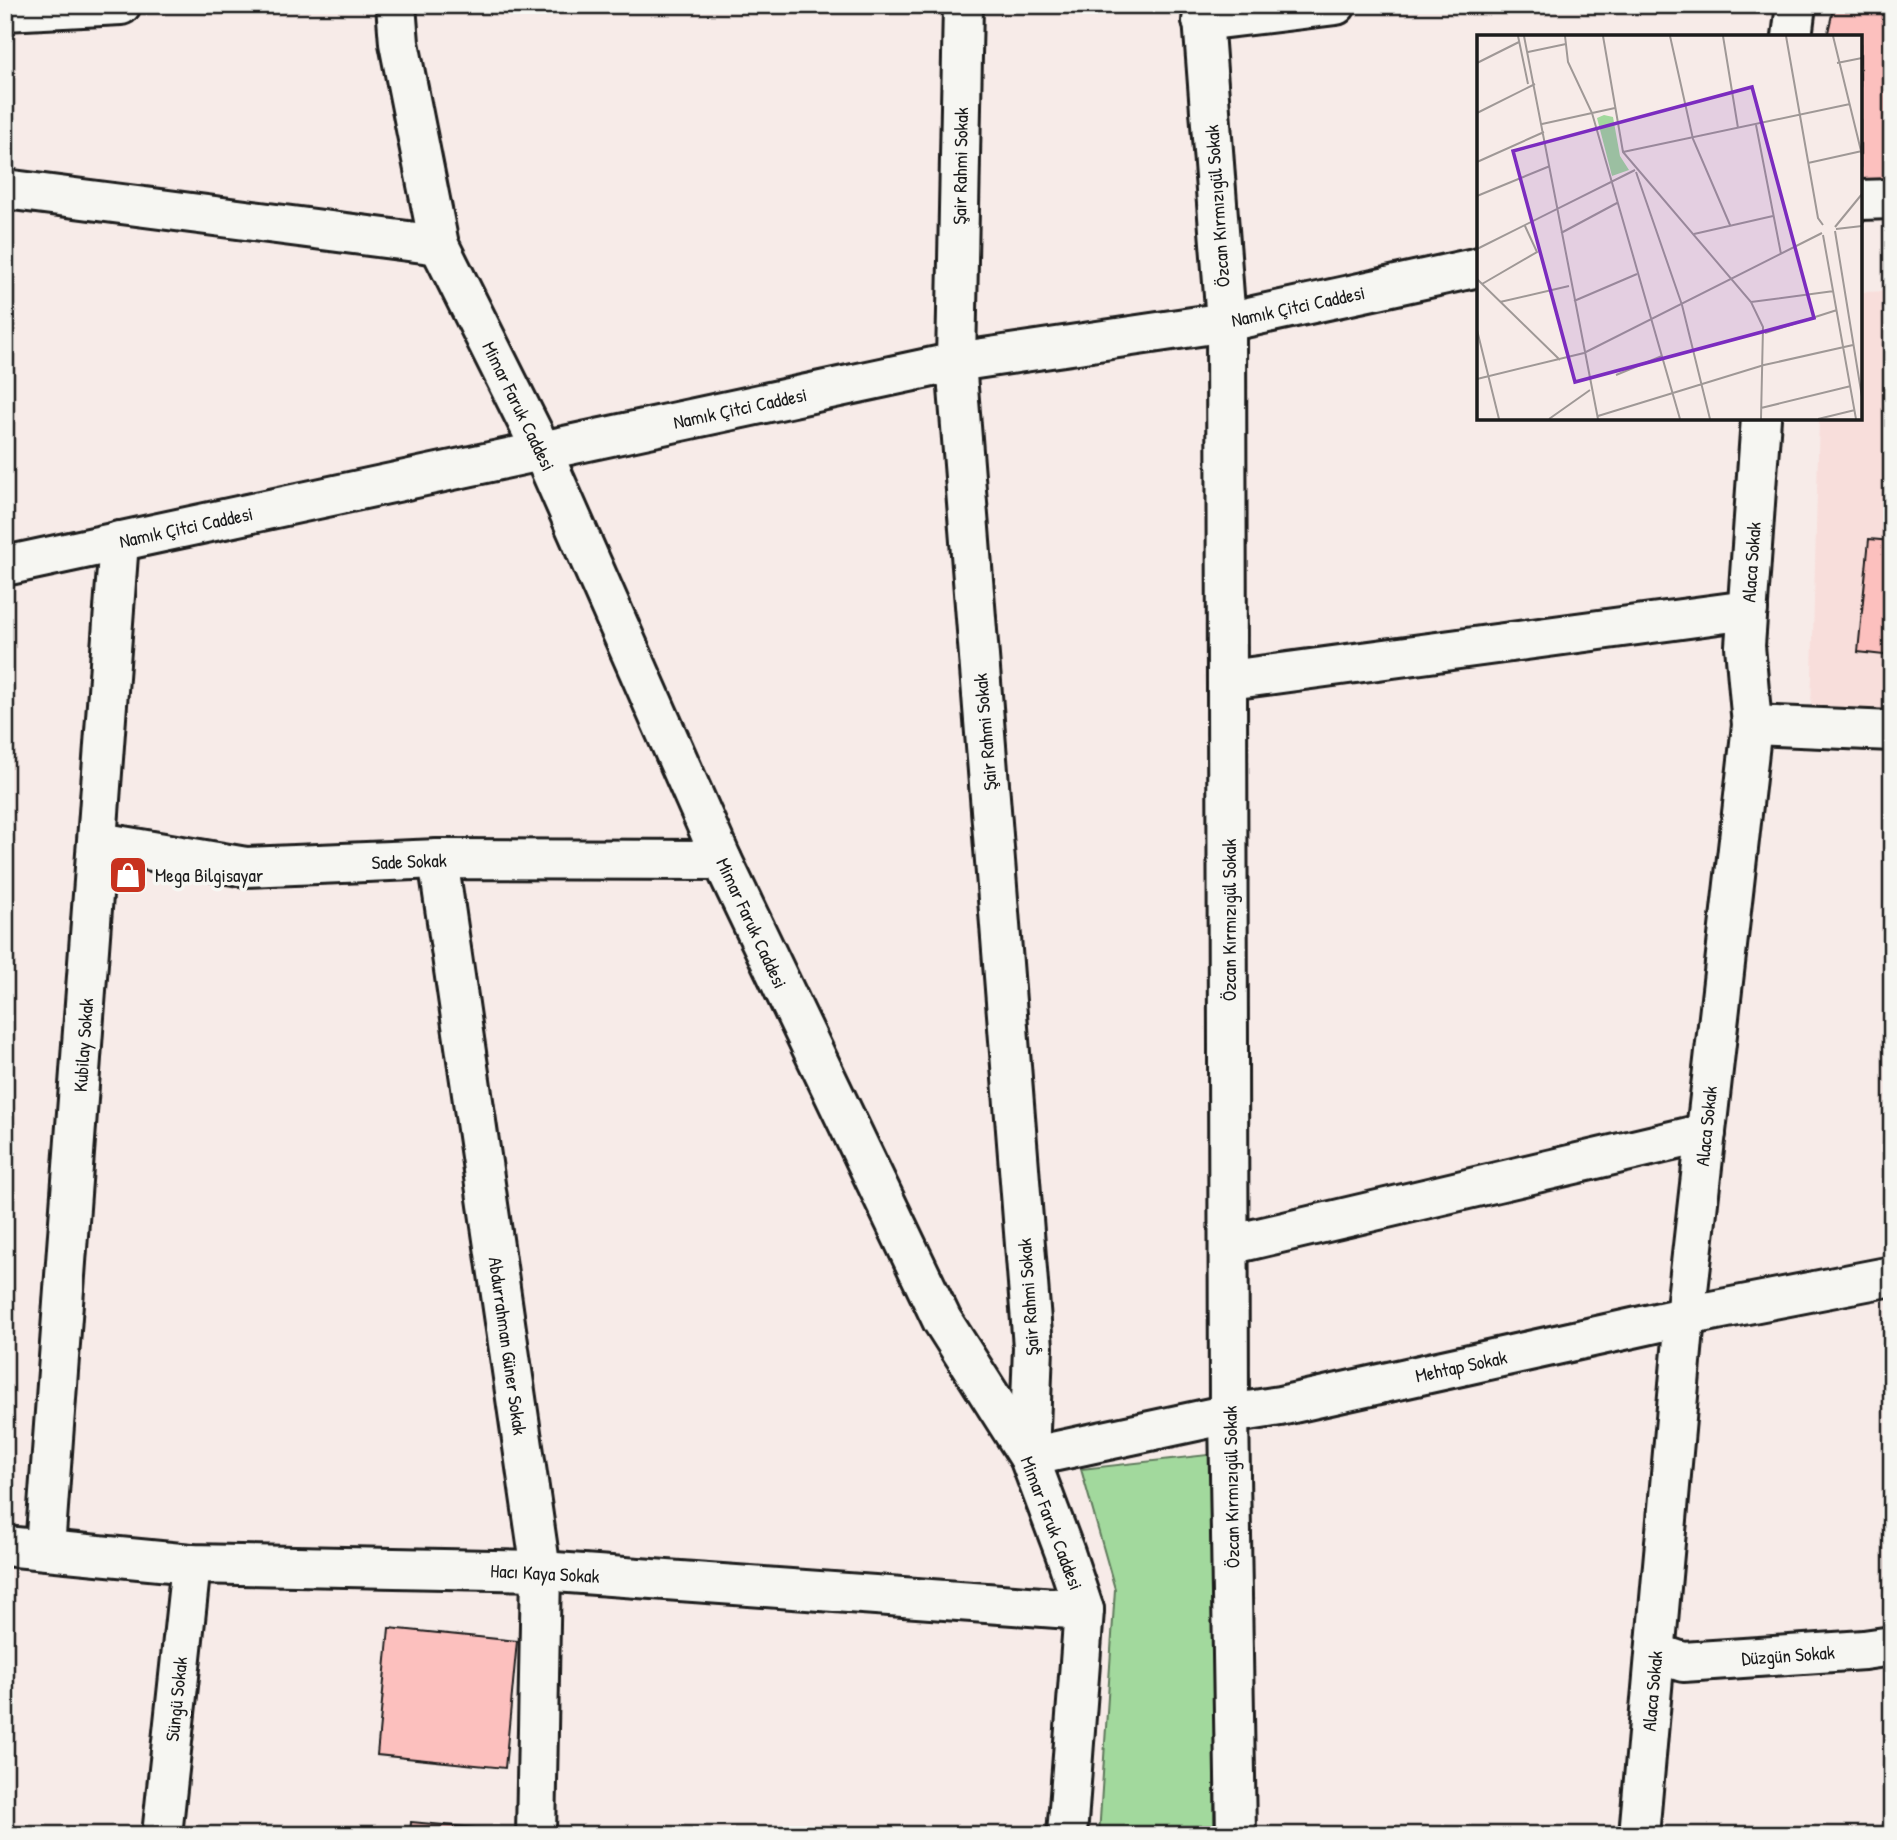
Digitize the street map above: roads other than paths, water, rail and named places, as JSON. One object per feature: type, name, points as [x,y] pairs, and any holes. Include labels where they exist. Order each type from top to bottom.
[{"type":"street","points":[[5,10],[121,5]]},
{"type":"street","name":"Mimar Faruk Caddesi","points":[[396,5],[399,43],[439,245],[542,451],[722,860],[942,1320],[1029,1457],[1084,1610],[1067,1835]]},
{"type":"street","name":"Şair Rahmi Sokak","points":[[963,5],[956,362],[1033,1348],[1029,1457]]},
{"type":"street","points":[[1202,13],[1336,5]]},
{"type":"street","points":[[1792,35],[1796,5]]},
{"type":"street","name":"Özcan Kırmızıgül Sokak","points":[[1202,13],[1226,322],[1229,1414],[1236,1835]]},
{"type":"street","points":[[5,189],[439,245]]},
{"type":"street","points":[[1862,200],[1892,199]]},
{"type":"street","name":"Namık Çitci Caddesi","points":[[5,566],[956,362],[1226,322],[1477,267]]},
{"type":"street","name":"Alaca Sokak","points":[[1639,1835],[1670,1657],[1685,1317],[1752,725],[1745,646],[1761,420]]},
{"type":"street","name":"Kubilay Sokak","points":[[45,1548],[99,842],[119,541]]},
{"type":"street","points":[[1229,680],[1748,610]]},
{"type":"street","points":[[1752,725],[1892,731]]},
{"type":"street","name":"Sade Sokak","points":[[99,842],[246,867],[438,859],[722,860]]},
{"type":"street","name":"Abdurrahman Güner Sokak","points":[[438,859],[541,1571],[536,1835]]},
{"type":"street","points":[[1229,1245],[1706,1133]]},
{"type":"street","name":"Mehtap Sokak","points":[[1029,1457],[1229,1414],[1280,1406],[1685,1317],[1892,1276]]},
{"type":"street","name":"Hacı Kaya Sokak","points":[[5,1546],[191,1563],[541,1571],[1084,1610]]},
{"type":"street","name":"Süngü Sokak","points":[[162,1835],[191,1563]]},
{"type":"street","name":"Düzgün Sokak","points":[[1670,1657],[1864,1650],[1892,1646]]},
{"type":"place","name":"Mega Bilgisayar","points":[[128,875]]}]
